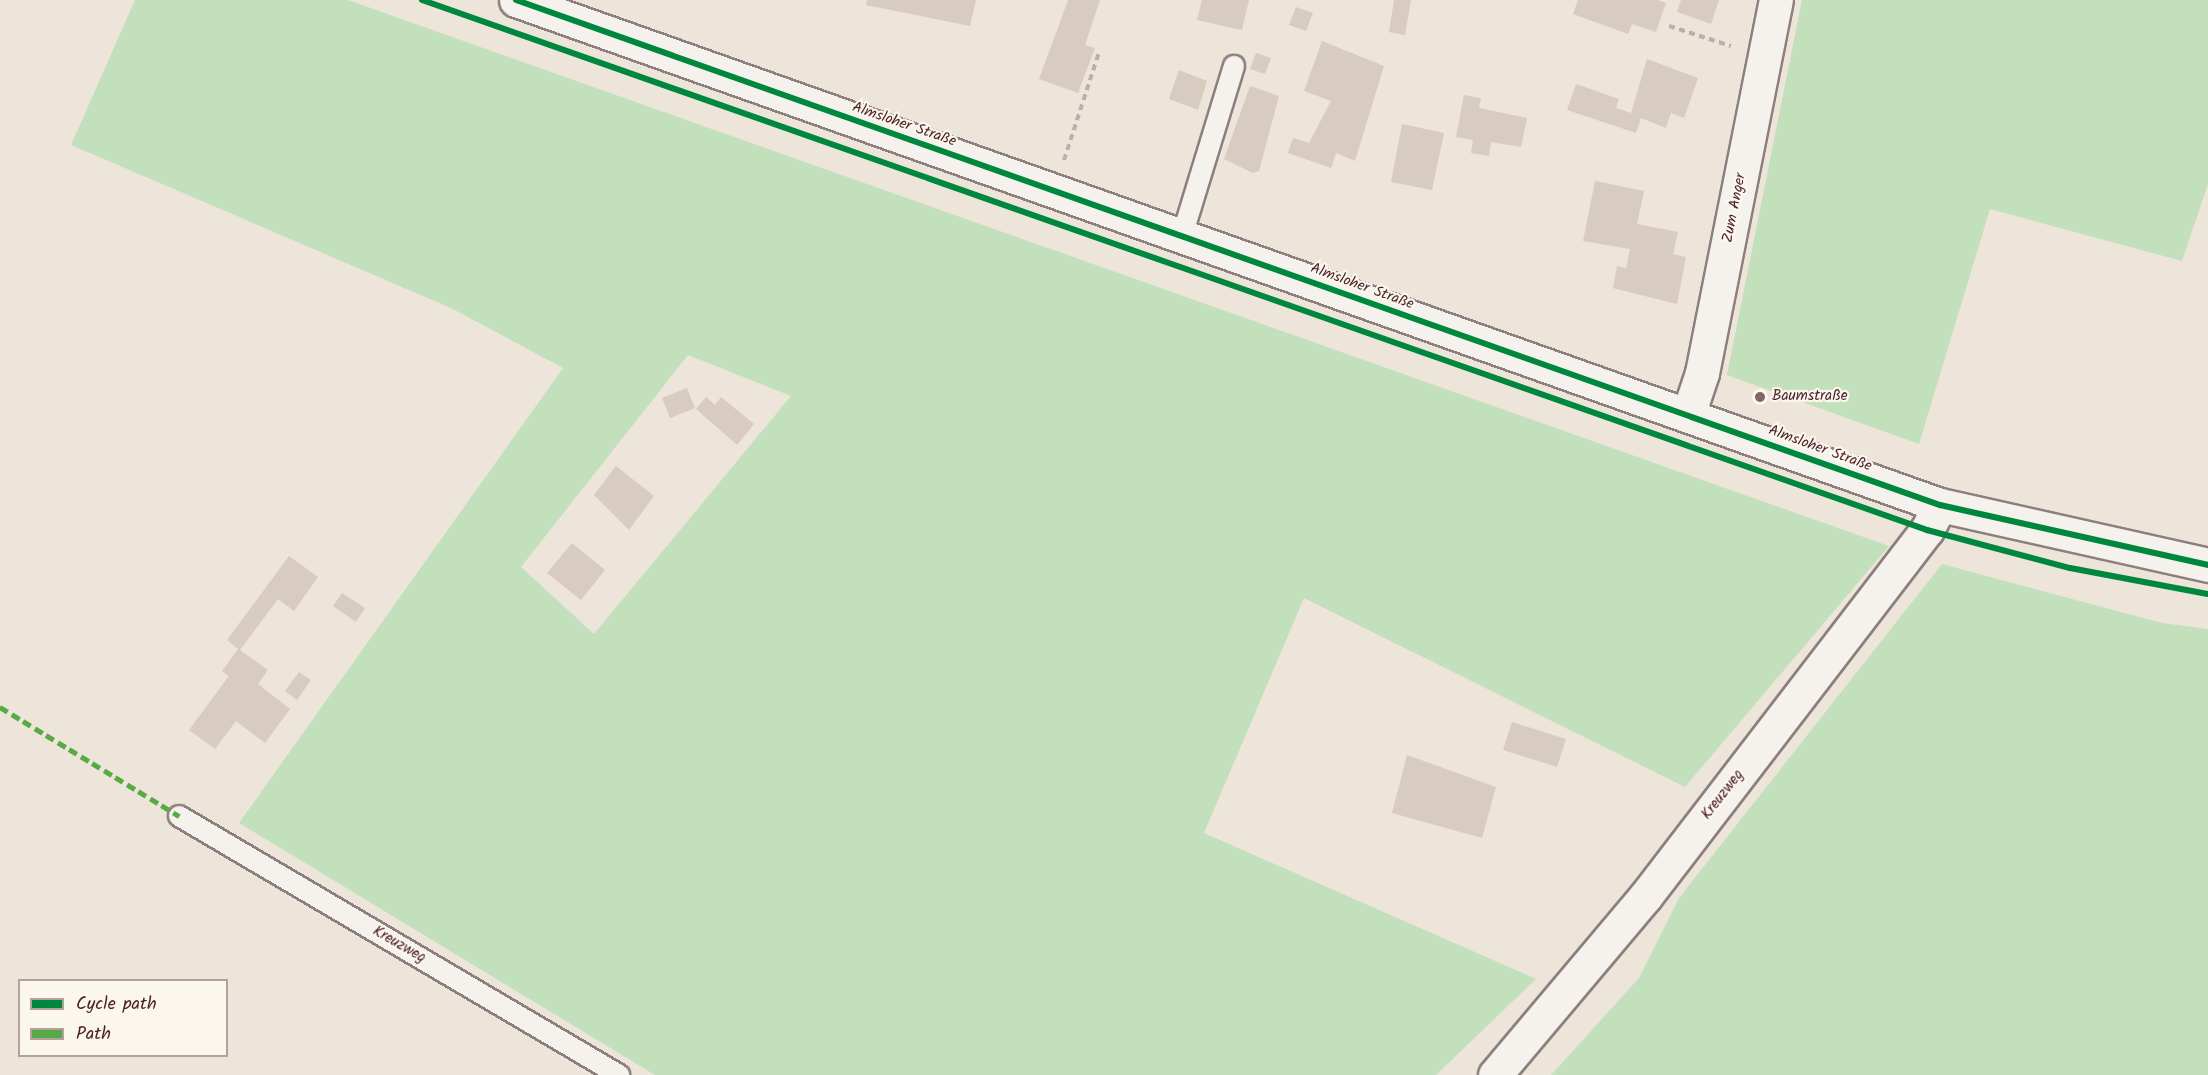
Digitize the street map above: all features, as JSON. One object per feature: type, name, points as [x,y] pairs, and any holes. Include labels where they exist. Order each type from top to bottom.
[{"type":"street","name":"Almsloher Straße","points":[[516,0],[1940,505],[2208,565]]},
{"type":"street","name":"Zum Anger","points":[[1688,415],[1701,373],[1776,0]]},
{"type":"street","name":"Kreuzweg","points":[[1495,1075],[1645,897],[1927,530],[1940,505]]},
{"type":"lane","points":[[1182,236],[1234,66]]},
{"type":"lane","name":"Kreuzweg","points":[[179,816],[619,1075]]},
{"type":"path","points":[[1670,26],[1765,58]]},
{"type":"path","points":[[1054,190],[1099,52]]},
{"type":"green space","points":[[135,0],[348,0],[1889,546],[1685,787],[1304,598],[1204,833],[1536,979],[1436,1075],[655,1075],[239,823],[563,368],[451,308],[71,145]],"holes":[[[688,355],[791,396],[594,634],[521,567]]]},
{"type":"green space","points":[[1802,0],[2208,0],[2208,184],[2182,261],[1990,209],[1919,444],[1727,375]]},
{"type":"green space","points":[[1942,564],[2162,623],[2208,629],[2208,1075],[1551,1075],[1639,978],[1679,898]]},
{"type":"building","points":[[867,0],[976,0],[970,26],[866,5]]},
{"type":"building","points":[[1068,0],[1100,0],[1085,45],[1095,48],[1078,93],[1039,79]]},
{"type":"building","points":[[1202,0],[1249,0],[1242,30],[1197,20]]},
{"type":"building","points":[[1394,0],[1411,0],[1405,35],[1389,32]]},
{"type":"building","points":[[1578,0],[1658,0],[1666,3],[1656,32],[1632,24],[1628,34],[1573,14]]},
{"type":"building","points":[[1681,0],[1719,0],[1711,24],[1677,12]]},
{"type":"building","points":[[1296,7],[1313,13],[1306,31],[1289,25]]},
{"type":"building","points":[[1322,41],[1384,66],[1355,161],[1336,153],[1331,168],[1288,153],[1293,138],[1309,143],[1331,101],[1304,91]]},
{"type":"building","points":[[1256,53],[1271,58],[1265,74],[1250,69]]},
{"type":"building","points":[[1647,59],[1698,78],[1684,118],[1671,113],[1666,128],[1641,118],[1636,133],[1567,110],[1576,84],[1619,99],[1616,108],[1631,113]]},
{"type":"building","points":[[1179,70],[1207,81],[1198,110],[1169,99]]},
{"type":"building","points":[[1250,86],[1279,96],[1259,171],[1253,173],[1224,159]]},
{"type":"building","points":[[1464,95],[1481,98],[1479,108],[1527,118],[1521,147],[1491,142],[1489,156],[1471,153],[1473,140],[1456,137]]},
{"type":"building","points":[[1402,124],[1444,133],[1432,190],[1391,182]]},
{"type":"building","points":[[1595,181],[1644,191],[1637,224],[1678,232],[1673,254],[1686,257],[1677,304],[1613,288],[1617,266],[1626,268],[1630,249],[1583,241]]},
{"type":"building","points":[[687,388],[695,408],[670,418],[662,398]]},
{"type":"building","points":[[706,397],[715,405],[721,397],[754,424],[737,445],[696,409]]},
{"type":"building","points":[[616,466],[654,496],[629,530],[594,495]]},
{"type":"building","points":[[572,543],[605,570],[581,600],[547,573]]},
{"type":"building","points":[[289,556],[318,577],[294,611],[278,599],[240,650],[268,670],[258,684],[290,709],[265,743],[236,721],[215,749],[189,730],[229,676],[222,671],[238,649],[227,640]]},
{"type":"building","points":[[342,593],[365,608],[356,622],[333,606]]},
{"type":"building","points":[[299,672],[311,680],[297,700],[285,691]]},
{"type":"building","points":[[1512,722],[1566,739],[1557,767],[1503,750]]},
{"type":"building","points":[[1407,755],[1496,787],[1482,838],[1392,813]]},
{"type":"marked path","points":[[0,707],[179,816]]},
{"type":"cycle path","points":[[422,0],[1927,530],[2070,568],[2208,594]]},
{"type":"cycle path","points":[[516,0],[1940,505],[2208,565]]},
{"type":"place","name":"Baumstraße","points":[[1760,397]]}]
